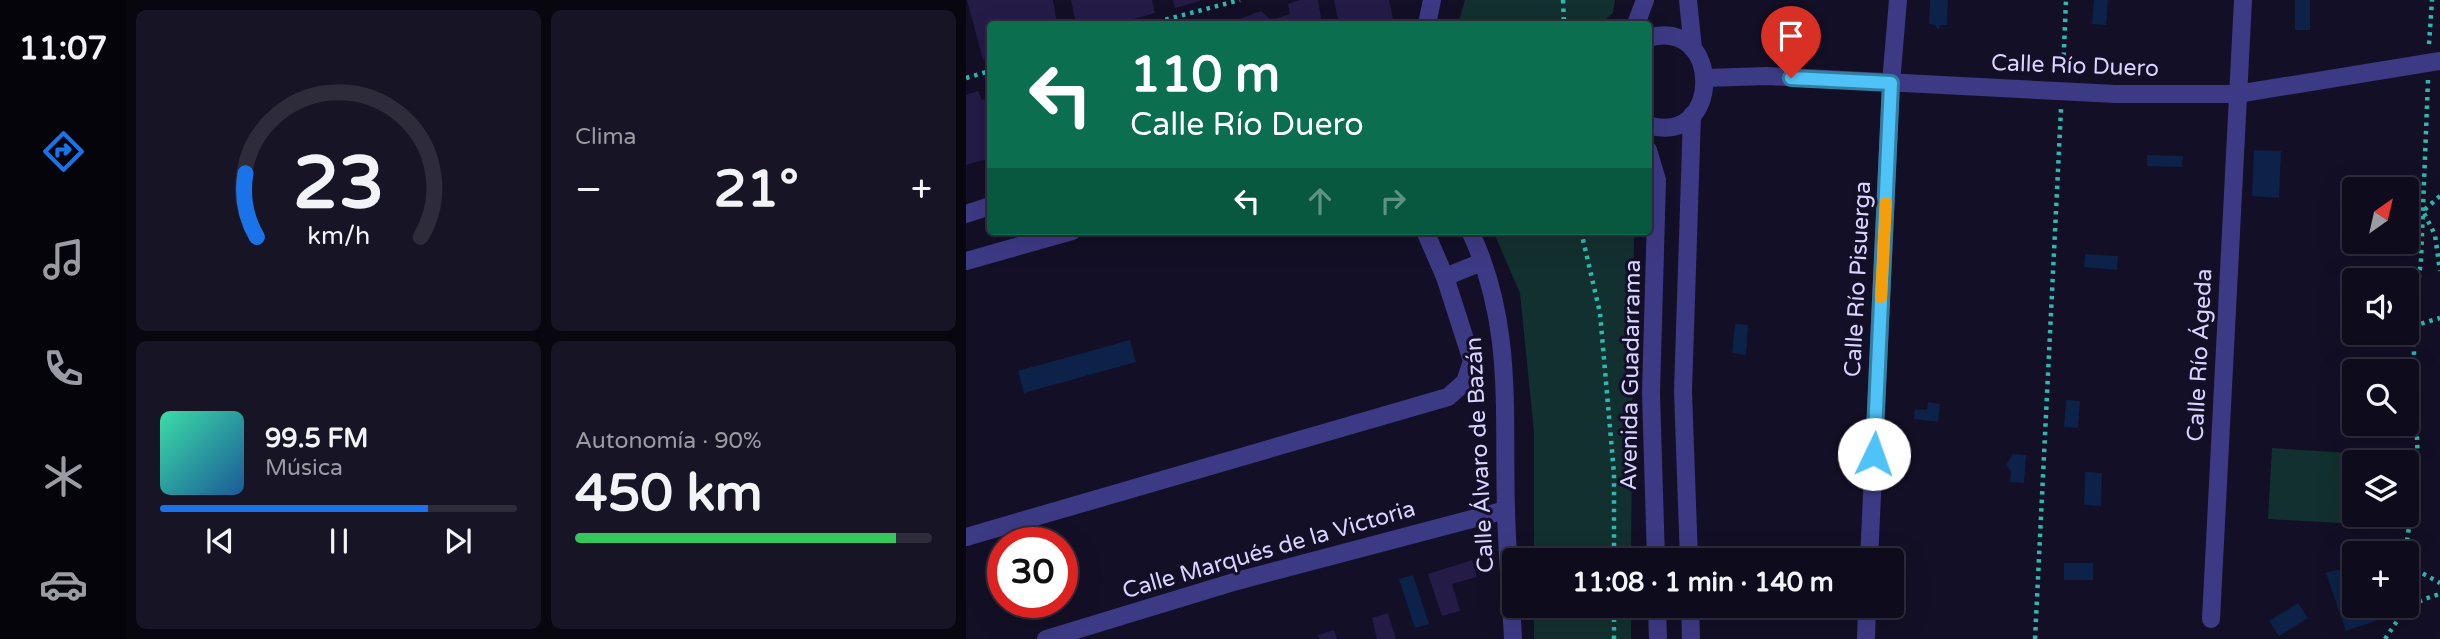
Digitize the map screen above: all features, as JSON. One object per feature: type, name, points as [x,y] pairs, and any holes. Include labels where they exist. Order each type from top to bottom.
[{"type":"street","points":[[1428,21],[1432,0]]},
{"type":"street","points":[[1637,21],[1645,0]]},
{"type":"street","points":[[1688,0],[1693,49]]},
{"type":"street","name":"Calle Río Pisuerga","points":[[1871,548],[1891,83],[1898,0]]},
{"type":"street","name":"Calle Río Ágeda","points":[[2211,619],[2243,0]]},
{"type":"street","points":[[1652,38],[1668,36],[1693,49],[1702,62],[1706,78],[1706,91],[1692,115],[1690,246],[1683,391],[1689,548]]},
{"type":"street","name":"Calle Río Duero","points":[[1706,78],[1767,76],[2062,92],[2238,94],[2434,62]]},
{"type":"street","points":[[1652,125],[1668,127],[1692,115]]},
{"type":"street","name":"Avenida Guadarrama","points":[[1652,163],[1657,180],[1651,393],[1656,548]]},
{"type":"street","points":[[966,214],[987,207]]},
{"type":"street","points":[[966,261],[1058,235]]},
{"type":"street","points":[[966,537],[1448,397],[1465,382],[1472,361],[1445,277],[1427,235]]},
{"type":"street","name":"Calle Álvaro de Bazán","points":[[1472,235],[1495,304],[1505,362],[1508,430],[1506,510],[1513,639]]},
{"type":"street","points":[[1445,277],[1482,262]]},
{"type":"street","name":"Calle Marqués de la Victoria","points":[[1046,639],[1237,581],[1506,510]]},
{"type":"street","points":[[1657,618],[1658,639]]},
{"type":"street","points":[[1690,618],[1691,639]]},
{"type":"street","points":[[1866,639],[1867,618]]},
{"type":"path","points":[[1160,21],[1240,0]]},
{"type":"path","points":[[1563,0],[1564,21]]},
{"type":"path","points":[[2035,639],[2066,0]]},
{"type":"path","points":[[2419,277],[2434,62],[2432,0]]},
{"type":"path","points":[[966,78],[987,72]]},
{"type":"path","points":[[2423,211],[2440,196]]},
{"type":"path","points":[[2423,211],[2435,234],[2440,271]]},
{"type":"path","points":[[1582,235],[1600,313],[1614,474],[1614,548]]},
{"type":"path","points":[[2419,325],[2440,318]]},
{"type":"path","points":[[2407,541],[2418,465],[2414,345]]},
{"type":"path","points":[[2419,571],[2440,583]]},
{"type":"path","points":[[2419,600],[2440,594]]},
{"type":"path","points":[[1614,618],[1614,639]]},
{"type":"path","points":[[2385,639],[2398,618]]},
{"type":"green space","points":[[1465,0],[1615,0],[1613,13],[1604,21],[1459,21]]},
{"type":"green space","points":[[1495,235],[1634,235],[1631,548],[1534,548],[1534,432],[1520,293]]},
{"type":"green space","points":[[2272,448],[2342,453],[2342,523],[2268,519]]},
{"type":"green space","points":[[1534,618],[1631,618],[1631,639],[1534,639]]},
{"type":"water","points":[[1930,0],[1948,0],[1947,25],[1941,25],[1938,30],[1935,25],[1929,24]]},
{"type":"water","points":[[2094,0],[2108,0],[2106,25],[2092,24]]},
{"type":"water","points":[[2295,0],[2310,0],[2310,30],[2295,30]]},
{"type":"water","points":[[2254,150],[2281,151],[2279,198],[2252,196]]},
{"type":"water","points":[[2147,155],[2183,156],[2182,167],[2147,166]]},
{"type":"water","points":[[2085,254],[2118,256],[2117,270],[2084,267]]},
{"type":"water","points":[[1735,324],[1748,325],[1746,355],[1732,353]]},
{"type":"water","points":[[1130,340],[1136,362],[1024,393],[1018,371]]},
{"type":"water","points":[[2066,400],[2080,401],[2078,428],[2064,427]]},
{"type":"water","points":[[1928,402],[1940,404],[1938,422],[1914,419],[1915,409],[1927,410]]},
{"type":"water","points":[[2013,454],[2026,455],[2024,483],[2010,482],[2011,471],[2006,465]]},
{"type":"water","points":[[2085,472],[2102,473],[2101,506],[2084,505]]},
{"type":"water","points":[[2064,563],[2093,563],[2093,580],[2064,580]]},
{"type":"water","points":[[2342,569],[2342,618],[2384,618],[2346,631],[2326,573]]},
{"type":"water","points":[[1413,575],[1429,624],[1415,628],[1399,579]]},
{"type":"water","points":[[2298,603],[2308,618],[2279,636],[2269,621]]},
{"type":"building","points":[[967,0],[1053,0],[1056,21],[987,21],[987,59],[983,60]]},
{"type":"building","points":[[1071,0],[1152,0],[1155,13],[1127,21],[1075,21]]},
{"type":"building","points":[[1173,0],[1200,0],[1200,1],[1175,8]]},
{"type":"building","points":[[1300,0],[1318,0],[1322,21],[1234,21],[1261,11],[1271,20],[1290,14],[1288,4]]},
{"type":"building","points":[[1334,0],[1389,0],[1393,21],[1338,21]]},
{"type":"building","points":[[978,91],[982,100],[987,99],[987,159],[966,165],[966,95]]},
{"type":"building","points":[[1472,560],[1477,577],[1452,584],[1460,611],[1442,616],[1428,574]]},
{"type":"building","points":[[1388,613],[1396,639],[1377,639],[1372,618]]},
{"type":"building","points":[[1334,630],[1337,639],[1319,639],[1318,635]]},
{"type":"slow traffic","points":[[1881,297],[1886,203]]},
{"type":"route","points":[[1791,78],[1891,83],[1874,454]]}]
